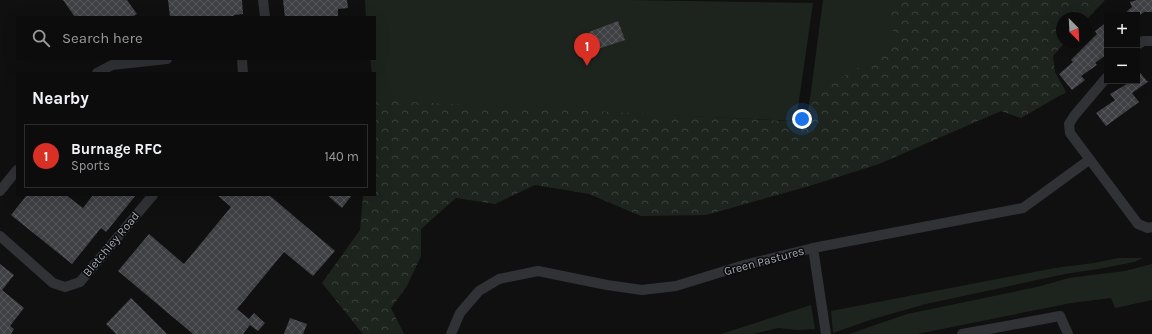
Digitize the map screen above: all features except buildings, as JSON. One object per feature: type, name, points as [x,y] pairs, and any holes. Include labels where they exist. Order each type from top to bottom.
[{"type":"street","points":[[263,0],[265,16]]},
{"type":"street","points":[[1140,43],[1143,41],[1152,41]]},
{"type":"street","points":[[99,72],[112,65],[158,60]]},
{"type":"street","points":[[242,60],[243,72]]},
{"type":"street","points":[[1104,80],[1074,116],[1069,124],[1070,133],[1138,224],[1148,228],[1152,227]]},
{"type":"street","name":"Green Pastures","points":[[451,334],[460,313],[479,291],[499,279],[538,271],[607,285],[642,290],[676,286],[813,248],[1023,208],[1089,160]]},
{"type":"street","points":[[0,192],[16,171]]},
{"type":"street","name":"Bletchley Road","points":[[0,236],[53,284],[65,287],[80,282],[152,196]]},
{"type":"street","points":[[813,248],[826,334]]},
{"type":"street","points":[[962,334],[1060,316],[1068,334]]},
{"type":"green space","points":[[365,0],[628,0],[813,3],[796,121],[376,102],[376,72],[372,72],[370,60],[376,60],[376,16],[366,16]]},
{"type":"green space","points":[[823,0],[933,0],[957,70],[807,122]]},
{"type":"green space","points":[[895,0],[1105,0],[1092,14],[1092,12],[1056,12],[1056,48],[1060,48],[1053,56],[1055,72],[1066,92],[1021,118],[1001,111],[879,164],[806,187],[706,215],[641,216],[589,194],[535,185],[495,204],[456,198],[421,229],[421,256],[407,286],[391,308],[404,334],[363,334],[322,283],[360,230],[363,196],[376,196],[376,100],[807,122],[810,97],[900,42],[886,19]]},
{"type":"green space","points":[[1118,258],[1143,258],[1134,262],[1065,274],[926,304],[873,319],[833,333],[831,311],[1055,268]]},
{"type":"green space","points":[[1152,264],[1152,300],[1115,308],[1111,298],[1071,303],[917,334],[849,334],[907,314],[1037,287],[1069,278],[1125,271]]},
{"type":"green space","points":[[811,305],[815,329],[797,330],[778,328],[753,334],[721,334]]},
{"type":"place","name":"Burnage RFC","points":[[587,66]]}]
